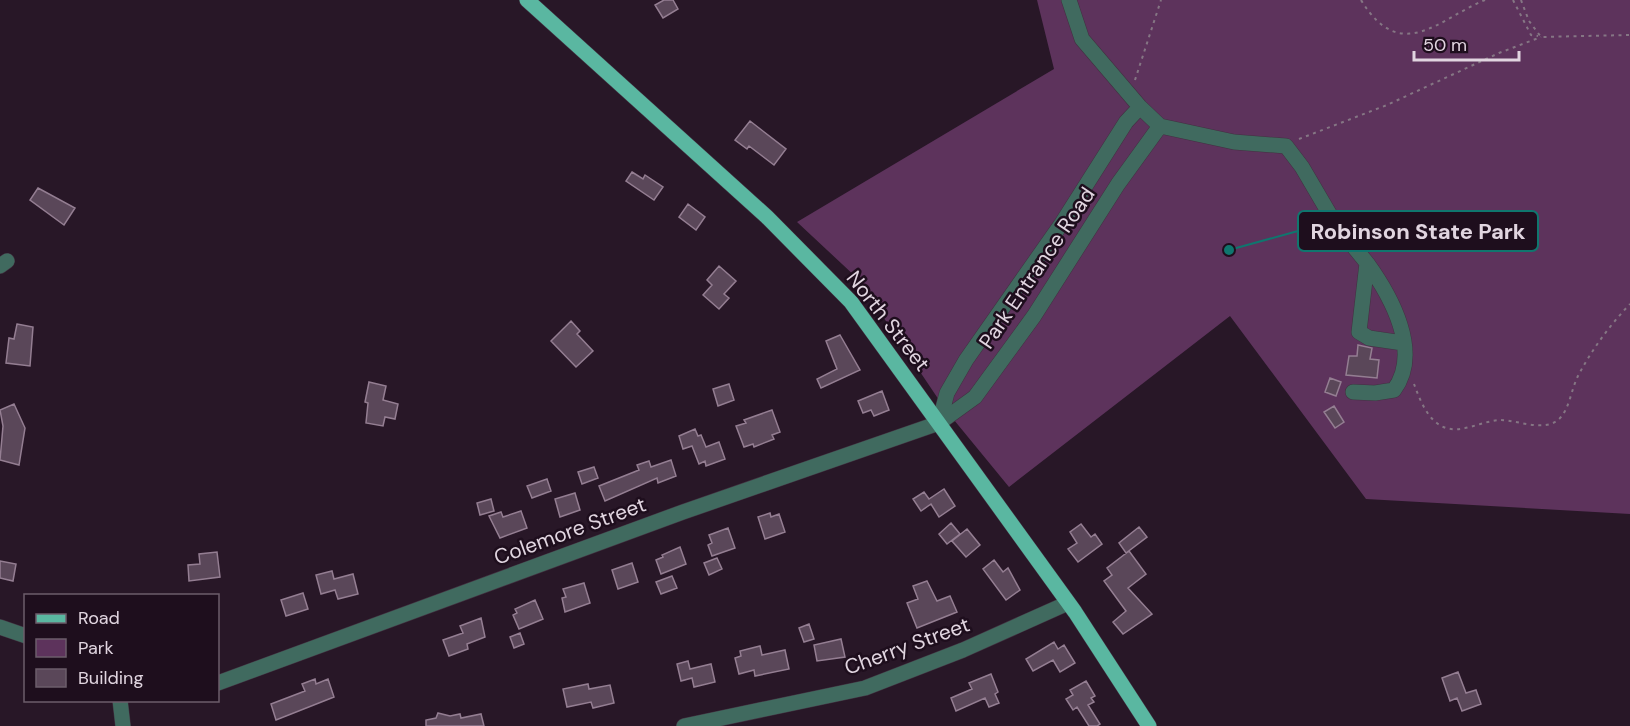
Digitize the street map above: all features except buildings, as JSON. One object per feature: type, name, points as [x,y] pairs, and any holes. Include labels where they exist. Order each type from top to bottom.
[{"type":"main road","name":"North Street","points":[[527,0],[767,218],[833,283],[871,328],[1068,603],[1149,726]]},
{"type":"street","points":[[1069,0],[1082,39],[1140,107],[1160,126],[1234,142],[1286,146],[1302,167],[1336,225],[1384,286],[1397,311],[1406,365],[1403,378],[1394,390],[1375,393],[1353,392]]},
{"type":"street","points":[[939,423],[947,393],[966,360],[1062,224],[1126,122],[1140,107]]},
{"type":"street","name":"Park Entrance Road","points":[[939,423],[975,398],[1034,316],[1118,184],[1160,126]]},
{"type":"street","points":[[1367,263],[1359,332],[1369,338],[1402,343]]},
{"type":"street","name":"Colemore Street","points":[[219,683],[683,512],[939,423]]},
{"type":"street","name":"Cherry Street","points":[[684,726],[716,722],[883,682],[1068,603]]},
{"type":"street","points":[[0,627],[24,635]]},
{"type":"street","points":[[120,702],[123,726]]},
{"type":"path","points":[[1133,85],[1161,0]]},
{"type":"path","points":[[1361,0],[1373,15],[1389,28],[1400,33],[1415,33],[1428,31],[1485,0]]},
{"type":"path","points":[[1513,0],[1531,35],[1541,37],[1630,35]]},
{"type":"path","points":[[1521,0],[1529,21],[1541,37]]},
{"type":"path","points":[[1286,146],[1303,137],[1387,105],[1499,52],[1541,37]]},
{"type":"path","points":[[1406,365],[1421,403],[1433,420],[1446,428],[1462,429],[1496,420],[1547,426],[1559,420],[1577,377],[1596,345],[1630,304]]},
{"type":"green space","points":[[1037,0],[1630,0],[1630,514],[1366,499],[1230,316],[1009,487],[945,409],[857,278],[797,222],[1054,69]]},
{"type":"place","name":"Robinson State Park","points":[[1229,250]]}]
